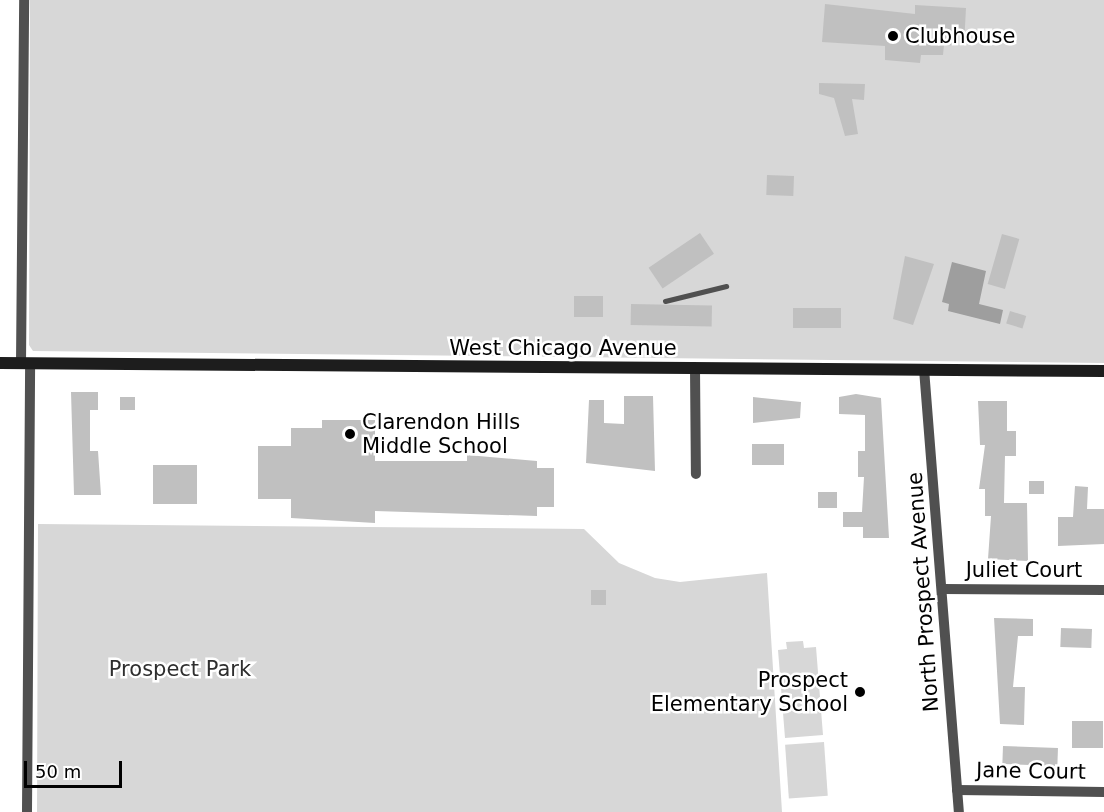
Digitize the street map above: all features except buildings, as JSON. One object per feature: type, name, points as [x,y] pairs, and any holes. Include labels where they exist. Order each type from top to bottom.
[{"type":"main road","name":"West Chicago Avenue","points":[[0,363],[1104,371]]},
{"type":"street","points":[[24,0],[27,812]]},
{"type":"street","points":[[695,369],[696,474]]},
{"type":"street","name":"North Prospect Avenue","points":[[924,369],[943,589],[958,812]]},
{"type":"street","name":"Juliet Court","points":[[943,589],[1104,590]]},
{"type":"street","name":"Jane Court","points":[[957,790],[1104,792]]},
{"type":"lane","points":[[665,301],[726,286]]},
{"type":"green space","points":[[30,0],[1104,0],[1104,363],[33,351],[29,345]]},
{"type":"green space","name":"Prospect Park","points":[[38,524],[584,529],[619,563],[655,578],[680,582],[767,573],[782,812],[37,812]]},
{"type":"green space","points":[[803,641],[804,648],[816,647],[823,735],[785,738],[778,650],[787,649],[786,642]]},
{"type":"green space","points":[[824,742],[828,796],[789,799],[785,745]]},
{"type":"shaded area","points":[[952,262],[986,271],[979,304],[1003,310],[1000,324],[948,311],[949,304],[942,302]]},
{"type":"place","name":"Clubhouse","points":[[893,36]]},
{"type":"place","name":"Clarendon Hills Middle School","points":[[350,434]]},
{"type":"place","name":"Prospect Elementary School","points":[[860,692]]}]
